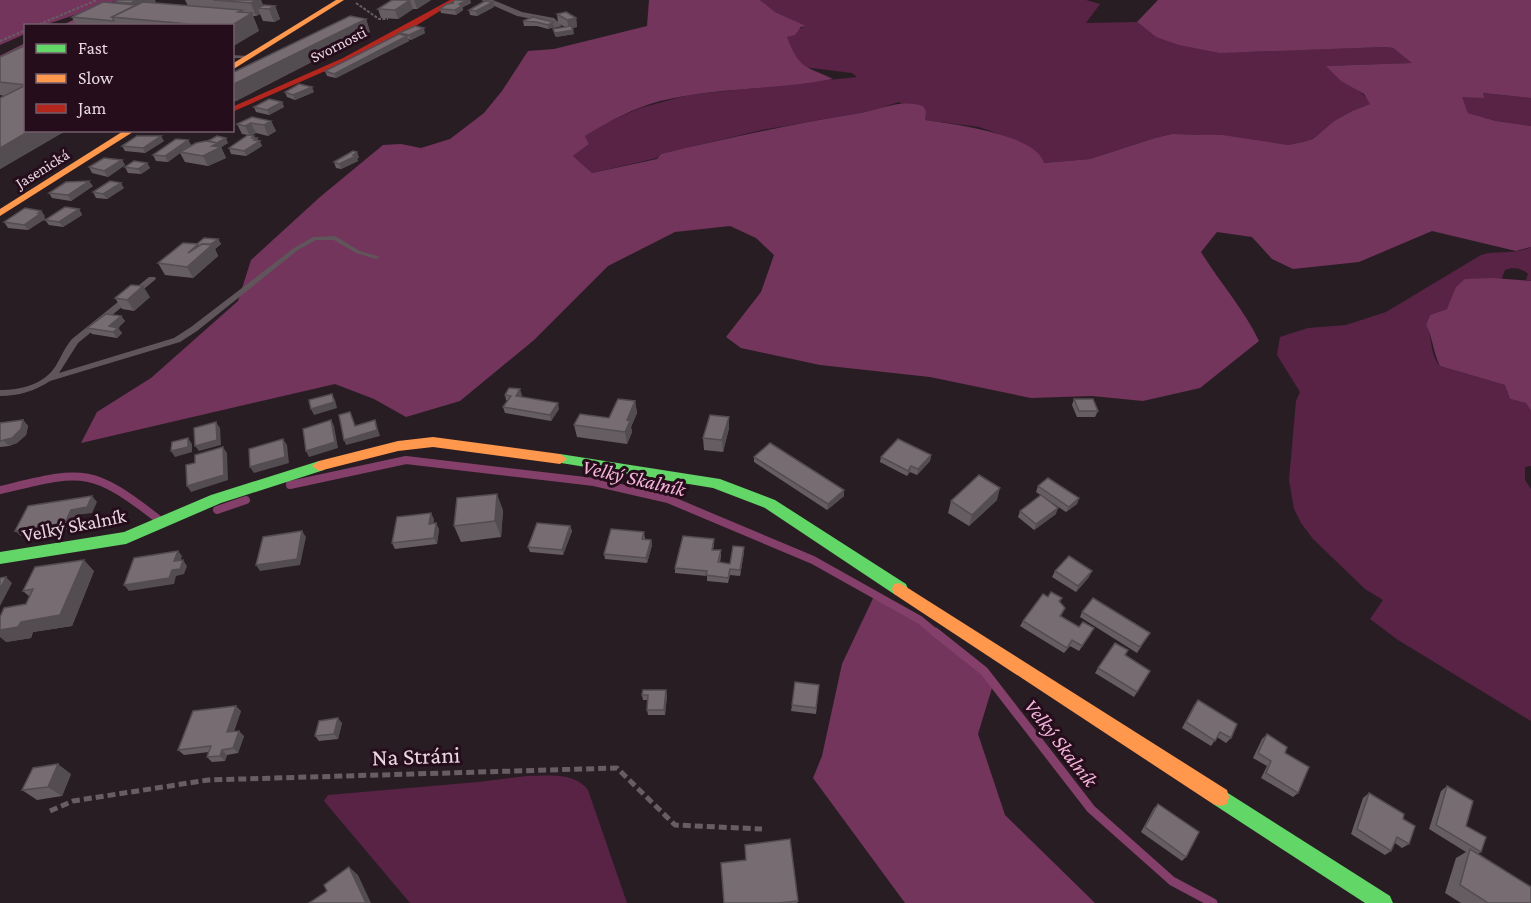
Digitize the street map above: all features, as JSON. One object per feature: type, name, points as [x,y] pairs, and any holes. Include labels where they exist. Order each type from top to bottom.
[{"type":"street","name":"Svornosti","points":[[234,109],[272,96],[416,24],[455,0]]},
{"type":"street","points":[[484,0],[520,14],[551,20],[557,26]]},
{"type":"street","points":[[234,67],[344,1]]},
{"type":"street","name":"Jasenická","points":[[0,213],[129,132]]},
{"type":"street","name":"Velký Skalník","points":[[0,558],[119,540],[222,496],[319,465],[398,446],[433,442],[570,460],[715,483],[771,504],[1383,903]]},
{"type":"lane","points":[[234,56],[249,57]]},
{"type":"lane","points":[[0,393],[30,389],[49,379],[177,340],[301,245],[315,238],[335,238],[358,252],[376,257]]},
{"type":"lane","points":[[49,379],[73,343],[152,279]]},
{"type":"path","points":[[40,24],[97,0]]},
{"type":"path","points":[[344,1],[360,3],[379,19],[416,24]]},
{"type":"path","points":[[0,41],[24,31]]},
{"type":"path","name":"Na Stráni","points":[[50,811],[73,801],[208,780],[617,768],[675,825],[762,829]]},
{"type":"shaded area","points":[[0,0],[118,0],[48,24],[24,24],[24,34],[0,45]]},
{"type":"shaded area","points":[[649,0],[760,0],[775,12],[806,26],[801,27],[795,35],[787,37],[796,56],[804,65],[833,79],[681,96],[640,107],[585,136],[589,144],[573,156],[592,173],[657,159],[661,154],[735,137],[906,104],[923,106],[926,111],[925,120],[992,132],[1010,138],[1038,153],[1044,163],[1090,159],[1172,134],[1222,135],[1288,145],[1313,139],[1334,121],[1370,104],[1364,94],[1341,81],[1326,66],[1412,63],[1393,48],[1385,47],[1220,53],[1179,45],[1156,37],[1137,22],[1158,0],[1531,0],[1531,98],[1483,93],[1484,98],[1462,97],[1468,113],[1496,121],[1531,126],[1531,247],[1516,251],[1432,231],[1359,262],[1293,269],[1272,259],[1252,237],[1217,232],[1201,252],[1259,341],[1200,388],[1143,401],[1092,396],[1031,398],[930,377],[820,365],[741,348],[726,337],[761,292],[774,255],[756,238],[730,226],[675,232],[608,266],[534,340],[460,401],[406,417],[374,399],[335,384],[81,443],[97,412],[151,378],[238,301],[251,260],[320,197],[383,145],[401,144],[421,148],[450,139],[484,113],[502,91],[528,51],[554,49],[647,26]]},
{"type":"shaded area","points":[[760,0],[1086,0],[1100,4],[1086,23],[1137,22],[1156,37],[1244,52],[1385,47],[1393,48],[1413,63],[1327,66],[1364,95],[1370,104],[1334,121],[1313,139],[1288,145],[1197,134],[1172,134],[1090,159],[1044,163],[1007,137],[979,127],[925,120],[899,102],[871,111],[762,130],[592,173],[573,156],[589,144],[585,136],[606,123],[640,108],[688,95],[857,77],[852,73],[803,67],[793,53],[787,37],[805,26],[775,12]]},
{"type":"shaded area","points":[[1482,93],[1531,98],[1531,126],[1496,121],[1468,113],[1461,96],[1483,97]]},
{"type":"shaded area","points":[[1531,247],[1531,281],[1526,280],[1528,274],[1523,270],[1514,268],[1505,270],[1501,280],[1493,278],[1454,300],[1447,309],[1430,315],[1426,325],[1434,356],[1440,366],[1505,385],[1510,399],[1526,403],[1531,411],[1531,466],[1525,467],[1525,480],[1531,489],[1531,721],[1398,640],[1370,619],[1383,600],[1365,589],[1313,539],[1301,523],[1294,509],[1289,480],[1296,401],[1300,392],[1277,355],[1280,337],[1308,328],[1346,325],[1386,312],[1481,255],[1519,251]]},
{"type":"shaded area","points":[[1493,278],[1531,281],[1531,411],[1526,403],[1510,399],[1505,385],[1440,366],[1426,325],[1430,315],[1447,309],[1456,287],[1465,279]]},
{"type":"shaded area","points":[[876,592],[995,678],[978,734],[1005,815],[1095,903],[905,903],[813,778],[822,756],[842,664]]},
{"type":"shaded area","points":[[527,776],[568,778],[576,780],[588,790],[627,903],[410,903],[324,801],[328,795]]},
{"type":"building","points":[[137,0],[131,3],[115,2]]},
{"type":"building","points":[[213,0],[256,0],[251,3]]},
{"type":"building","points":[[392,0],[410,0],[395,10],[378,9]]},
{"type":"building","points":[[455,0],[467,0],[459,4],[462,6],[455,10],[440,9],[447,4],[454,3],[451,3]]},
{"type":"building","points":[[485,1],[493,2],[476,11],[469,10]]},
{"type":"building","points":[[103,2],[136,5],[112,17],[114,21],[72,17]]},
{"type":"building","points":[[143,2],[242,10],[238,12],[252,13],[234,24],[188,24],[112,17]]},
{"type":"building","points":[[264,5],[275,6],[269,9],[258,8]]},
{"type":"building","points":[[566,12],[576,18],[567,20],[557,14]]},
{"type":"building","points":[[350,16],[366,19],[234,84],[234,72]]},
{"type":"building","points":[[533,17],[553,22],[548,25],[523,21]]},
{"type":"building","points":[[415,26],[424,28],[409,35],[399,33]]},
{"type":"building","points":[[571,26],[573,30],[555,33],[553,29]]},
{"type":"building","points":[[399,34],[407,36],[334,74],[325,71]]},
{"type":"building","points":[[24,46],[24,85],[0,82],[0,57]]},
{"type":"building","points":[[299,84],[312,87],[293,95],[285,92]]},
{"type":"building","points":[[24,86],[24,132],[28,132],[0,148],[0,98]]},
{"type":"building","points":[[269,99],[282,102],[267,110],[254,107]]},
{"type":"building","points":[[252,117],[271,121],[264,125],[237,124]]},
{"type":"building","points":[[248,135],[260,141],[244,151],[229,148]]},
{"type":"building","points":[[137,136],[161,136],[143,148],[122,146]]},
{"type":"building","points":[[217,136],[226,138],[217,143],[208,141]]},
{"type":"building","points":[[176,139],[188,140],[165,156],[153,155]]},
{"type":"building","points":[[206,141],[218,143],[212,146],[221,147],[203,156],[180,152],[196,143]]},
{"type":"building","points":[[353,151],[357,152],[353,155],[356,156],[339,164],[334,162]]},
{"type":"building","points":[[104,158],[122,160],[104,171],[89,167]]},
{"type":"building","points":[[134,161],[147,163],[138,169],[125,167]]},
{"type":"building","points":[[89,181],[68,195],[49,193],[66,182]]},
{"type":"building","points":[[110,181],[121,183],[103,194],[93,192]]},
{"type":"building","points":[[65,207],[79,209],[59,222],[45,220]]},
{"type":"building","points":[[25,208],[41,211],[38,213],[41,213],[24,225],[4,222]]},
{"type":"building","points":[[204,238],[218,239],[211,244],[199,246],[197,244]]},
{"type":"building","points":[[183,243],[198,244],[188,253],[202,244],[212,245],[187,267],[158,263]]},
{"type":"building","points":[[131,285],[143,286],[127,300],[115,298]]},
{"type":"building","points":[[106,314],[121,316],[109,326],[118,328],[113,332],[87,328]]},
{"type":"building","points":[[509,388],[520,389],[516,396],[558,403],[550,415],[503,407],[511,396],[505,395]]},
{"type":"building","points":[[332,394],[334,402],[311,409],[309,400]]},
{"type":"building","points":[[618,399],[635,401],[625,432],[574,425],[580,414],[609,418]]},
{"type":"building","points":[[1074,399],[1093,399],[1098,411],[1079,411]]},
{"type":"building","points":[[350,412],[355,426],[375,420],[377,430],[344,440],[339,415]]},
{"type":"building","points":[[710,415],[729,417],[722,440],[703,438]]},
{"type":"building","points":[[23,420],[21,429],[12,438],[0,441],[0,423]]},
{"type":"building","points":[[331,420],[335,442],[306,451],[303,429]]},
{"type":"building","points":[[216,422],[217,440],[195,446],[194,428]]},
{"type":"building","points":[[188,438],[188,447],[171,451],[172,442]]},
{"type":"building","points":[[283,439],[285,457],[250,467],[249,449]]},
{"type":"building","points":[[898,439],[931,455],[918,469],[911,466],[908,471],[881,457]]},
{"type":"building","points":[[770,443],[844,490],[828,504],[754,457]]},
{"type":"building","points":[[223,447],[224,475],[187,486],[186,465],[195,463],[195,455]]},
{"type":"building","points":[[979,475],[1000,488],[972,515],[951,501]]},
{"type":"building","points":[[1048,478],[1079,498],[1069,507],[1038,486]]},
{"type":"building","points":[[497,494],[495,521],[454,526],[457,498]]},
{"type":"building","points":[[1041,495],[1058,508],[1036,524],[1020,511]]},
{"type":"building","points":[[92,496],[87,507],[71,510],[65,523],[47,526],[46,529],[37,531],[39,527],[15,531],[28,506]]},
{"type":"building","points":[[431,513],[429,524],[436,523],[434,538],[392,543],[397,517]]},
{"type":"building","points":[[537,523],[570,526],[562,550],[528,547]]},
{"type":"building","points":[[611,529],[644,532],[642,539],[651,540],[646,558],[604,554]]},
{"type":"building","points":[[302,531],[297,559],[256,565],[263,537]]},
{"type":"building","points":[[683,536],[714,539],[712,550],[721,550],[718,562],[730,564],[733,546],[744,547],[740,570],[730,569],[728,578],[706,575],[707,571],[675,568]]},
{"type":"building","points":[[178,551],[174,561],[183,560],[180,569],[172,570],[169,578],[124,585],[134,558]]},
{"type":"building","points":[[1069,556],[1092,571],[1078,586],[1055,571]]},
{"type":"building","points":[[84,560],[60,615],[21,622],[18,627],[0,630],[0,617],[4,608],[26,604],[33,589],[23,591],[35,567]]},
{"type":"building","points":[[6,577],[0,589],[0,578]]},
{"type":"building","points":[[1051,592],[1062,598],[1059,601],[1065,608],[1060,616],[1079,627],[1083,622],[1094,628],[1082,646],[1072,640],[1067,648],[1023,621],[1043,594],[1048,597]]},
{"type":"building","points":[[1093,598],[1150,633],[1140,647],[1082,612]]},
{"type":"building","points":[[1115,643],[1128,650],[1125,655],[1150,671],[1137,692],[1098,668]]},
{"type":"building","points":[[795,682],[819,685],[816,708],[792,705]]},
{"type":"building","points":[[643,690],[666,690],[664,710],[647,710],[648,695],[642,695]]},
{"type":"building","points":[[1198,700],[1237,724],[1231,738],[1220,732],[1215,741],[1186,722]]},
{"type":"building","points":[[236,706],[227,732],[239,731],[233,748],[222,750],[220,756],[207,757],[211,746],[178,750],[193,711]]},
{"type":"building","points":[[338,718],[334,734],[315,736],[319,721]]},
{"type":"building","points":[[1267,734],[1287,747],[1285,753],[1309,767],[1298,793],[1266,773],[1271,761],[1258,753]]},
{"type":"building","points":[[58,764],[48,787],[22,790],[33,768]]},
{"type":"building","points":[[1447,786],[1473,801],[1466,826],[1486,837],[1481,852],[1436,825]]},
{"type":"building","points":[[1369,793],[1404,814],[1403,819],[1415,826],[1409,844],[1397,837],[1391,851],[1357,829]]},
{"type":"building","points":[[1158,804],[1199,832],[1186,857],[1145,827]]},
{"type":"building","points":[[790,839],[798,901],[724,903],[721,863],[746,860],[745,845]]},
{"type":"building","points":[[1470,849],[1531,887],[1531,903],[1488,903],[1460,885]]},
{"type":"building","points":[[349,867],[366,903],[309,903],[327,891],[324,885]]},
{"type":"waterway","points":[[69,24],[82,18]]},
{"type":"waterway","points":[[0,58],[24,46]]},
{"type":"waterway","name":"Velký Skalník","points":[[290,485],[406,460],[594,482],[668,499],[813,560],[920,620],[937,634]]},
{"type":"waterway","name":"Velký Skalník","points":[[0,490],[50,479],[84,477],[116,489],[158,519]]},
{"type":"waterway","name":"Velký Skalník","points":[[217,510],[246,500]]},
{"type":"waterway","name":"Velký Skalník","points":[[935,632],[984,671],[1091,809],[1172,881],[1213,903]]},
{"type":"traffic: fast","points":[[560,459],[715,483],[770,504],[900,589]]},
{"type":"traffic: fast","points":[[0,558],[126,538],[216,499],[319,466]]},
{"type":"traffic: fast","points":[[1220,797],[1383,903]]},
{"type":"traffic: slow","points":[[234,67],[341,0]]},
{"type":"traffic: slow","points":[[0,213],[129,132]]},
{"type":"traffic: slow","points":[[319,466],[398,446],[433,442],[560,459]]},
{"type":"traffic: slow","points":[[900,589],[1220,797]]},
{"type":"traffic: jam","points":[[234,109],[346,60],[455,0]]}]
